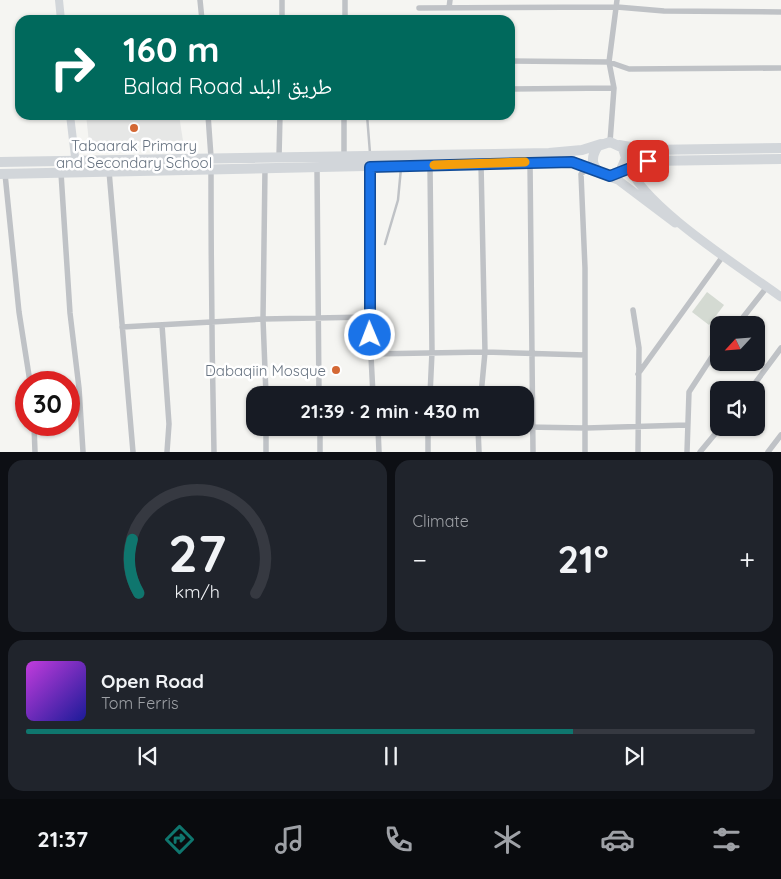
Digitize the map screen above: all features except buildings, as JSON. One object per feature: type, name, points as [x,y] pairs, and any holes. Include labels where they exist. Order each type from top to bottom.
[{"type":"highway","points":[[0,162],[568,152],[610,144],[648,150],[781,148]]},
{"type":"highway","points":[[610,144],[625,166]]},
{"type":"highway","points":[[602,173],[595,167],[593,156],[610,144]]},
{"type":"highway","points":[[2,174],[572,162],[610,176],[625,166],[648,161],[781,159]]},
{"type":"main road","points":[[625,166],[652,198],[699,238],[780,294]]},
{"type":"main road","points":[[602,173],[618,180],[666,218],[699,238]]},
{"type":"street","points":[[59,0],[60,15]]},
{"type":"street","points":[[200,0],[202,15]]},
{"type":"street","points":[[282,0],[282,15]]},
{"type":"street","points":[[345,0],[345,15]]},
{"type":"street","points":[[449,8],[450,0]]},
{"type":"street","points":[[610,144],[614,88],[609,62],[617,0]]},
{"type":"street","points":[[419,8],[617,7],[664,11],[781,12]]},
{"type":"street","points":[[515,61],[609,62],[629,68],[781,68]]},
{"type":"street","points":[[515,89],[614,88]]},
{"type":"street","points":[[71,120],[77,172]]},
{"type":"street","points":[[208,120],[211,158]]},
{"type":"street","points":[[279,157],[280,120]]},
{"type":"street","points":[[344,120],[344,156]]},
{"type":"street","points":[[530,162],[534,386]]},
{"type":"street","points":[[481,164],[484,352],[482,386]]},
{"type":"street","points":[[430,165],[432,352],[430,386]]},
{"type":"street","points":[[370,167],[369,317],[372,386]]},
{"type":"street","points":[[317,168],[319,386]]},
{"type":"street","points":[[586,452],[585,268],[581,174],[588,168]]},
{"type":"street","points":[[265,169],[263,319],[266,386]]},
{"type":"street","points":[[211,170],[210,322],[215,410],[214,452]]},
{"type":"street","points":[[109,172],[133,452]]},
{"type":"street","points":[[61,173],[70,313],[79,388],[83,452]]},
{"type":"street","points":[[2,174],[28,371]]},
{"type":"street","points":[[638,374],[723,256]]},
{"type":"street","points":[[744,316],[768,287]]},
{"type":"street","points":[[634,310],[637,326],[638,452]]},
{"type":"street","points":[[122,327],[263,319],[318,320],[369,317]]},
{"type":"street","points":[[162,325],[169,424],[167,452]]},
{"type":"street","points":[[757,381],[781,348]]},
{"type":"street","points":[[370,354],[484,352],[585,355]]},
{"type":"street","points":[[687,452],[688,392],[710,359]]},
{"type":"street","points":[[534,427],[586,428],[687,425]]},
{"type":"street","points":[[768,452],[781,435]]},
{"type":"street","points":[[34,436],[35,452]]},
{"type":"street","points":[[266,436],[266,452]]},
{"type":"street","points":[[320,436],[320,452]]},
{"type":"street","points":[[378,436],[379,452]]},
{"type":"street","points":[[428,436],[428,452]]},
{"type":"street","points":[[478,436],[479,452]]},
{"type":"street","points":[[533,436],[533,452]]},
{"type":"street","points":[[700,452],[713,436]]},
{"type":"lane","points":[[367,120],[370,154]]},
{"type":"lane","points":[[385,244],[398,200],[401,166]]},
{"type":"shaded area","name":"Tabaarak Primary and Secondary School","points":[[87,120],[180,120],[183,141],[89,142]]},
{"type":"shaded area","points":[[707,292],[724,305],[716,316],[710,316],[709,325],[692,312]]},
{"type":"slow traffic","points":[[434,165],[525,162]]},
{"type":"place","name":"Tabaarak Primary and Secondary School","points":[[134,128]]},
{"type":"place","name":"Dabaqiin Mosque","points":[[336,370]]},
{"type":"route","points":[[370,335],[370,167],[572,162],[610,176],[637,163],[648,161]]}]
